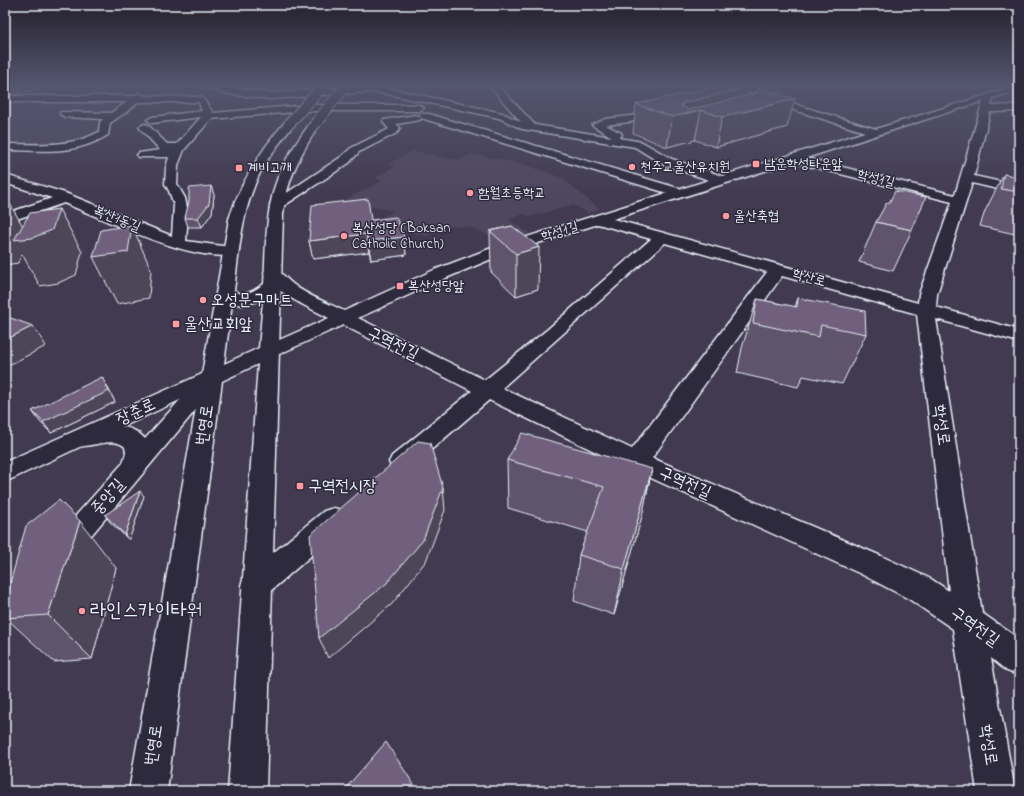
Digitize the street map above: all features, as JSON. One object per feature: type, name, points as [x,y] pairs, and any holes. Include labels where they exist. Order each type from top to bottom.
[{"type":"street","points":[[5,147],[70,147],[92,140],[104,133],[104,122]]},
{"type":"street","points":[[154,122],[148,123],[164,148],[180,150]]},
{"type":"street","points":[[178,244],[181,212],[176,191],[171,184],[174,158],[202,126],[204,122]]},
{"type":"street","name":"번영로","points":[[148,791],[236,219],[251,175],[261,158],[291,122]]},
{"type":"street","points":[[247,791],[256,585],[277,204],[285,174],[292,158],[316,122]]},
{"type":"street","points":[[277,204],[345,160],[355,150],[393,131],[395,128],[388,122]]},
{"type":"street","points":[[445,122],[680,193]]},
{"type":"street","points":[[513,122],[518,125],[533,128],[638,144]]},
{"type":"street","points":[[528,122],[533,128]]},
{"type":"street","points":[[605,122],[597,125],[602,129],[638,144],[668,162],[720,180]]},
{"type":"street","points":[[839,122],[876,132]]},
{"type":"street","name":"학성1길","points":[[268,352],[440,274],[495,252],[599,220],[720,180],[876,132],[914,122]]},
{"type":"street","name":"학성로","points":[[982,122],[967,178],[928,294],[926,311],[968,621],[996,791]]},
{"type":"street","points":[[143,155],[180,150]]},
{"type":"street","name":"학성1길","points":[[792,158],[959,200]]},
{"type":"street","points":[[967,178],[1019,190]]},
{"type":"street","name":"복산1동길","points":[[5,179],[64,198],[178,244],[203,249],[231,251]]},
{"type":"street","points":[[5,219],[64,198]]},
{"type":"street","name":"학산로","points":[[599,220],[1019,336]]},
{"type":"street","points":[[384,477],[555,333],[663,237]]},
{"type":"street","points":[[636,461],[778,270]]},
{"type":"street","points":[[225,293],[233,298],[246,299],[262,294],[272,279]]},
{"type":"street","name":"구역전길","points":[[272,279],[279,282],[289,290],[345,318],[354,325],[636,461],[878,569],[920,590],[968,621],[1019,659]]},
{"type":"street","name":"장춘로","points":[[5,473],[268,352]]},
{"type":"street","name":"중앙길","points":[[51,563],[174,423],[212,377]]},
{"type":"street","points":[[70,442],[106,434],[128,437],[134,442],[138,449],[138,457],[135,466]]},
{"type":"street","points":[[256,585],[353,503]]},
{"type":"shaded area","points":[[5,122],[108,122],[104,133],[70,147],[5,147]]},
{"type":"shaded area","name":"함월초등학교","points":[[413,151],[458,160],[473,154],[523,164],[560,177],[600,209],[589,213],[573,205],[529,217],[524,214],[509,220],[531,234],[504,242],[469,227],[441,226],[427,236],[371,223],[394,211],[342,201],[382,181],[375,178],[395,166],[388,164]]},
{"type":"building","points":[[1004,174],[1019,177],[1019,192],[1001,189]]},
{"type":"building","points":[[211,186],[209,204],[198,218],[185,218],[189,201],[189,188]]},
{"type":"building","points":[[895,191],[926,197],[912,230],[876,222]]},
{"type":"building","points":[[368,199],[371,220],[396,217],[404,237],[368,241],[366,234],[309,241],[312,205]]},
{"type":"building","points":[[59,209],[52,230],[32,238],[14,240],[30,213]]},
{"type":"building","points":[[132,225],[128,252],[93,257],[101,230]]},
{"type":"building","points":[[512,226],[539,247],[516,254],[490,231]]},
{"type":"building","points":[[798,298],[865,311],[866,334],[821,325],[819,337],[753,323],[757,299],[797,307]]},
{"type":"building","points":[[5,316],[33,326],[5,340]]},
{"type":"building","points":[[102,377],[109,391],[43,422],[32,411]]},
{"type":"building","points":[[522,433],[652,469],[624,569],[579,555],[604,487],[507,460]]},
{"type":"building","points":[[418,441],[430,443],[443,488],[423,540],[387,583],[319,638],[310,535]]},
{"type":"building","points":[[140,491],[125,535],[105,515]]},
{"type":"building","points":[[59,500],[80,521],[48,615],[6,618],[5,601],[26,526]]},
{"type":"building","points":[[386,742],[418,791],[345,791],[345,789]]},
{"type":"place","name":"남운학성타운앞","points":[[756,164]]},
{"type":"place","name":"천주교울산유치원","points":[[632,167]]},
{"type":"place","name":"계비고개","points":[[239,168]]},
{"type":"place","name":"함월초등학교","points":[[470,193]]},
{"type":"place","name":"울산축협","points":[[726,216]]},
{"type":"place","name":"복산성당 (Boksan Catholic Church)","points":[[344,236]]},
{"type":"place","name":"복산성당앞","points":[[400,286]]},
{"type":"place","name":"오성문구마트","points":[[203,300]]},
{"type":"place","name":"울산교회앞","points":[[176,324]]},
{"type":"place","name":"구역전시장","points":[[300,486]]},
{"type":"place","name":"라인스카이타워","points":[[82,611]]}]
